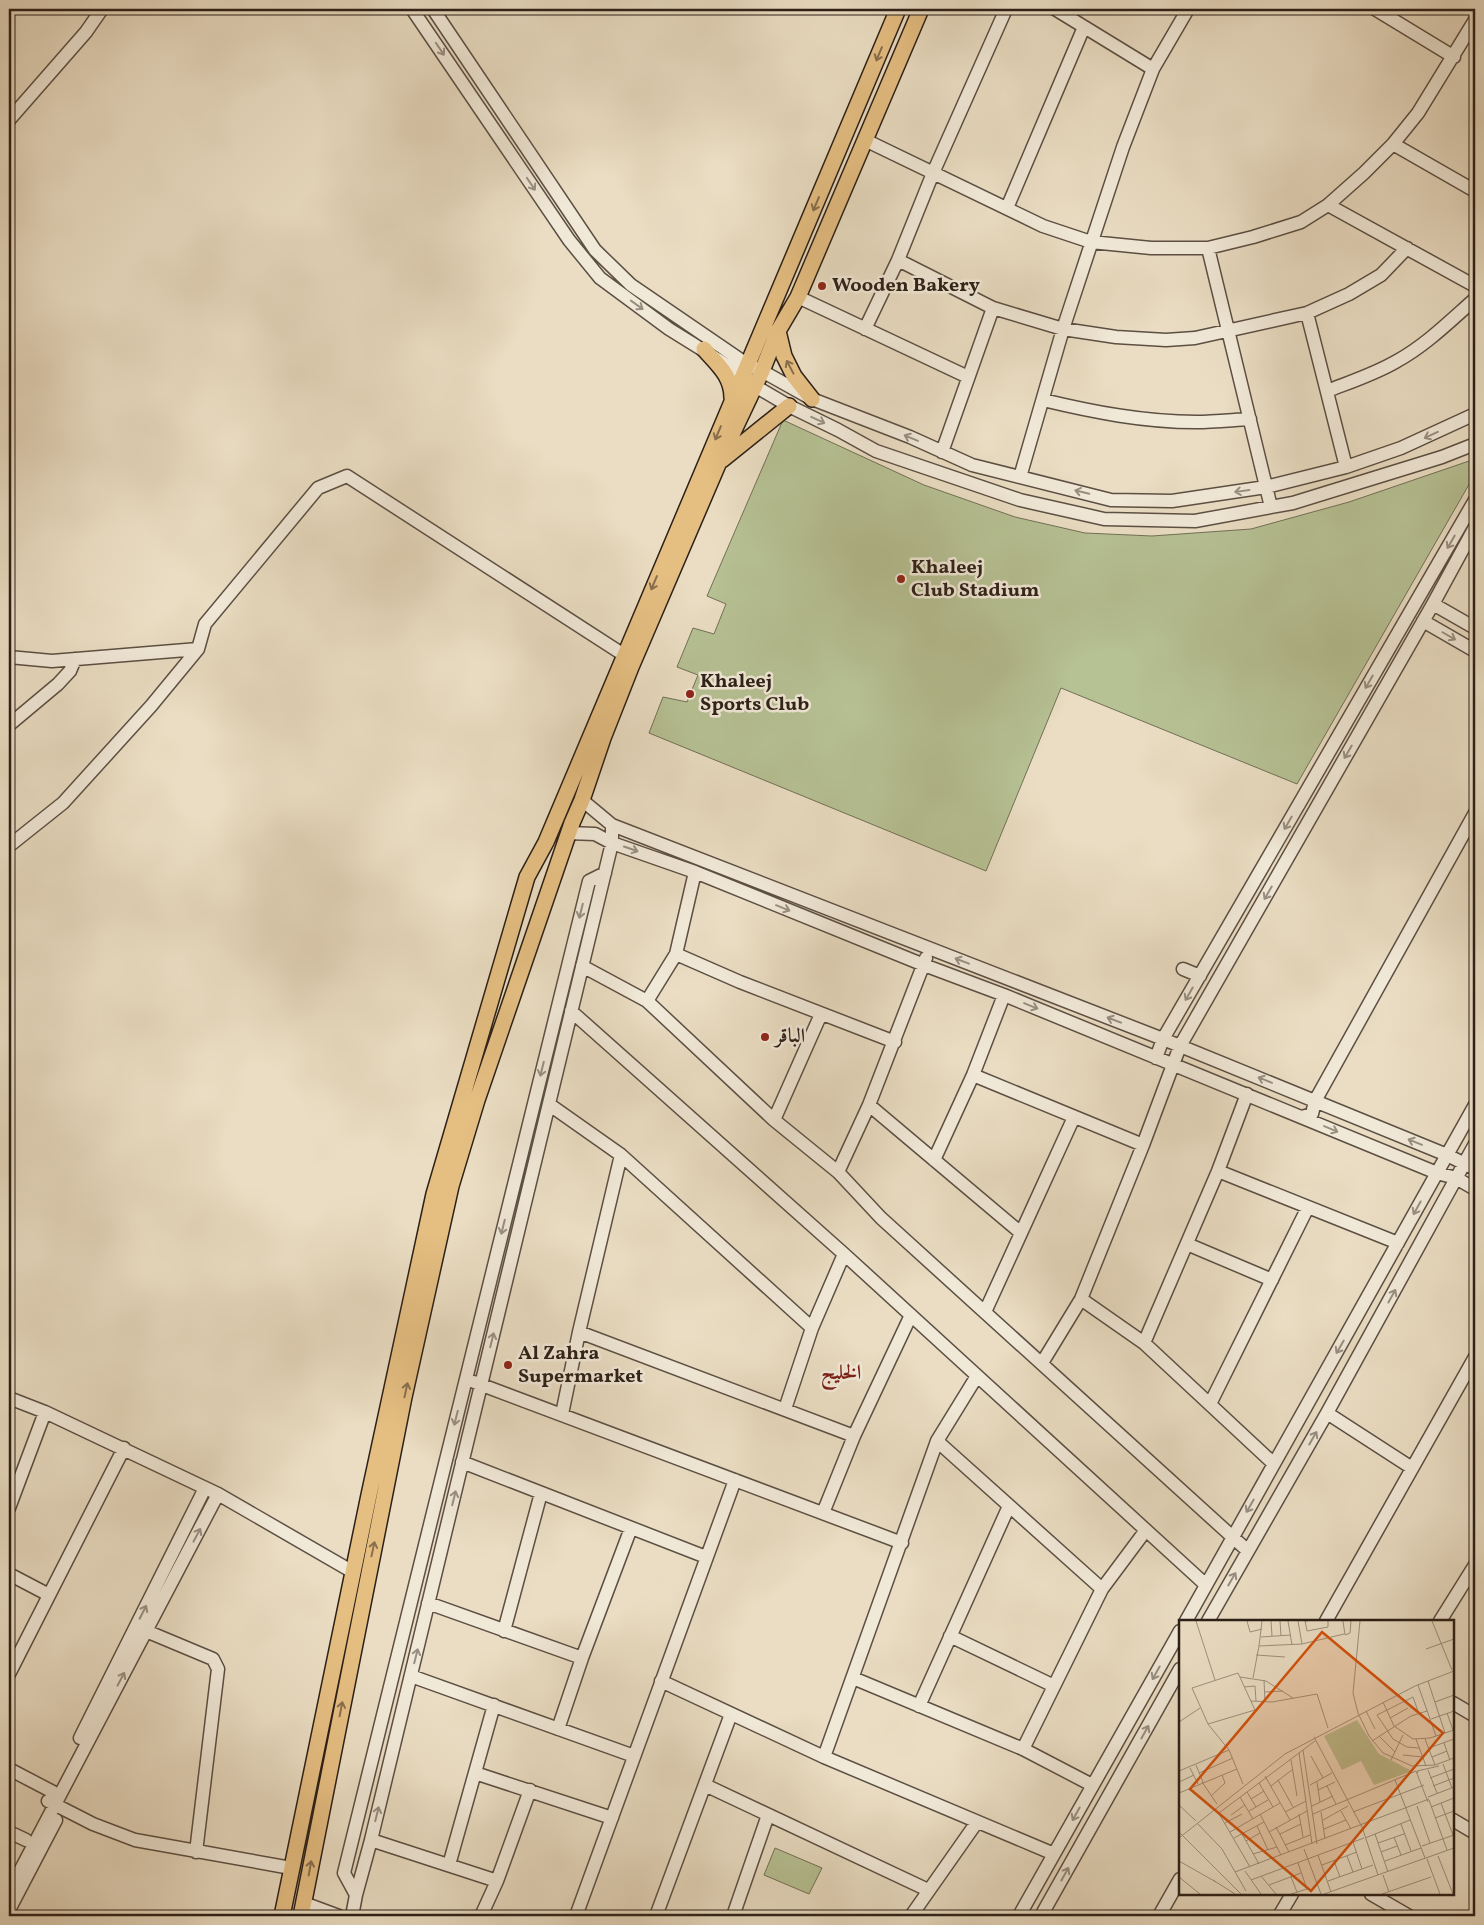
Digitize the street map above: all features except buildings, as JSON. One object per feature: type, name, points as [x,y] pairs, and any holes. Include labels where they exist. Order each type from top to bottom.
[{"type":"main road","points":[[282,1916],[434,1194],[527,877],[546,842],[898,9]]},
{"type":"main road","points":[[302,1910],[402,1406],[451,1186],[477,1100],[602,738],[719,462],[762,371],[778,331],[798,297],[921,9]]},
{"type":"main road","points":[[778,331],[784,356],[794,376],[812,400]]},
{"type":"main road","points":[[704,349],[728,378],[732,388],[732,401]]},
{"type":"main road","points":[[719,462],[789,406]]},
{"type":"street","points":[[9,120],[86,32],[102,9]]},
{"type":"street","points":[[412,9],[569,240],[600,278],[669,329],[745,370],[762,371],[812,400],[910,437],[972,465],[1111,500],[1172,501],[1266,487],[1346,467],[1401,448],[1475,414]]},
{"type":"street","points":[[433,9],[595,250],[631,285],[745,370],[755,386],[789,406],[876,451],[1020,500],[1104,519],[1195,521],[1293,503],[1442,457],[1475,444]]},
{"type":"street","points":[[865,328],[898,260],[933,172],[1006,9]]},
{"type":"street","points":[[1055,9],[1153,69]]},
{"type":"street","points":[[1020,477],[1063,329],[1123,147],[1153,69],[1188,9]]},
{"type":"street","points":[[1375,9],[1454,57]]},
{"type":"street","points":[[865,140],[1043,226],[1091,242],[1151,248],[1208,248],[1253,237],[1301,222],[1328,204],[1364,173],[1393,144],[1418,113],[1475,20]]},
{"type":"street","points":[[1007,208],[1084,27]]},
{"type":"street","points":[[1393,144],[1475,191]]},
{"type":"street","points":[[1328,204],[1475,286]]},
{"type":"street","points":[[1208,248],[1271,507]]},
{"type":"street","points":[[898,260],[993,308],[1063,329],[1116,337],[1166,340],[1195,338],[1307,313],[1349,294],[1381,275],[1407,248]]},
{"type":"street","points":[[798,297],[968,378]]},
{"type":"street","points":[[1327,391],[1364,377],[1397,361],[1428,341],[1475,299]]},
{"type":"street","points":[[942,452],[993,308]]},
{"type":"street","points":[[1307,313],[1346,467]]},
{"type":"street","points":[[1043,400],[1094,412],[1167,421],[1197,422],[1250,418]]},
{"type":"street","points":[[11,841],[63,803],[151,706],[198,650],[205,624],[318,488],[347,476],[624,655]]},
{"type":"street","points":[[1156,1058],[1163,1039],[1475,500]]},
{"type":"street","points":[[1042,1364],[1081,1299],[1143,1145],[1180,1046],[1433,604],[1475,526]]},
{"type":"street","points":[[1433,604],[1475,628]]},
{"type":"street","points":[[1423,621],[1475,651]]},
{"type":"street","points":[[9,657],[52,661],[198,650]]},
{"type":"street","points":[[9,725],[58,684],[70,671],[75,660]]},
{"type":"street","points":[[582,800],[612,825],[1163,1039],[1470,1166]]},
{"type":"street","points":[[1302,1117],[1312,1114],[1315,1101],[1475,813]]},
{"type":"street","points":[[352,1916],[550,1105],[612,843],[612,825]]},
{"type":"street","points":[[568,833],[595,834],[612,843],[695,872],[924,965],[1004,995],[1437,1173],[1456,1178],[1475,1189]]},
{"type":"street","points":[[647,1001],[676,954],[695,872]]},
{"type":"street","points":[[356,1895],[344,1873],[589,881],[604,873]]},
{"type":"street","points":[[838,1172],[869,1105],[930,949]]},
{"type":"street","points":[[676,954],[740,982],[894,1042]]},
{"type":"street","points":[[582,966],[647,1001],[774,1120],[838,1172],[881,1218],[1248,1551]]},
{"type":"street","points":[[1183,969],[1200,976]]},
{"type":"street","points":[[934,1160],[973,1075],[1004,995]]},
{"type":"street","points":[[571,1011],[844,1254],[1206,1585]]},
{"type":"street","points":[[774,1120],[822,1014]]},
{"type":"street","points":[[973,1075],[1143,1145]]},
{"type":"street","points":[[1144,1343],[1218,1171],[1247,1094]]},
{"type":"street","points":[[550,1105],[621,1155],[812,1328]]},
{"type":"street","points":[[869,1105],[1021,1233]]},
{"type":"street","points":[[1187,1620],[1475,1105]]},
{"type":"street","points":[[985,1312],[1074,1117]]},
{"type":"street","points":[[1209,1620],[1327,1413],[1456,1178],[1470,1166],[1475,1144]]},
{"type":"street","points":[[562,1414],[579,1332],[621,1155]]},
{"type":"street","points":[[1218,1171],[1398,1243]]},
{"type":"street","points":[[1210,1404],[1308,1207]]},
{"type":"street","points":[[1187,1244],[1272,1280]]},
{"type":"street","points":[[785,1409],[812,1328],[844,1254]]},
{"type":"street","points":[[1081,1299],[1144,1343],[1274,1464]]},
{"type":"street","points":[[823,1513],[854,1436],[910,1315]]},
{"type":"street","points":[[579,1332],[854,1436]]},
{"type":"street","points":[[1327,1620],[1475,1357]]},
{"type":"street","points":[[824,1757],[937,1441],[978,1376]]},
{"type":"street","points":[[465,1380],[481,1384],[562,1414],[902,1543]]},
{"type":"street","points":[[9,1398],[45,1412],[124,1448],[218,1494],[353,1572]]},
{"type":"street","points":[[9,1508],[45,1412]]},
{"type":"street","points":[[1327,1413],[1412,1468]]},
{"type":"street","points":[[937,1441],[1102,1589]]},
{"type":"street","points":[[9,1674],[124,1448]]},
{"type":"street","points":[[462,1462],[706,1558]]},
{"type":"street","points":[[576,1916],[735,1480]]},
{"type":"street","points":[[9,1892],[52,1799],[205,1488]]},
{"type":"street","points":[[504,1630],[541,1493]]},
{"type":"street","points":[[9,1873],[146,1631],[218,1494]]},
{"type":"street","points":[[919,1706],[1009,1506]]},
{"type":"street","points":[[558,1728],[631,1528]]},
{"type":"street","points":[[1023,1749],[1102,1589],[1146,1530]]},
{"type":"street","points":[[1441,1620],[1474,1570]]},
{"type":"street","points":[[9,1574],[49,1594]]},
{"type":"street","points":[[428,1603],[582,1658]]},
{"type":"street","points":[[146,1631],[213,1659],[218,1668],[196,1852]]},
{"type":"street","points":[[1019,1916],[1179,1633]]},
{"type":"street","points":[[950,1636],[1054,1686]]},
{"type":"street","points":[[1041,1916],[1179,1671]]},
{"type":"street","points":[[411,1676],[634,1756]]},
{"type":"street","points":[[853,1678],[1023,1749],[1092,1785]]},
{"type":"street","points":[[661,1681],[824,1757],[1054,1854]]},
{"type":"street","points":[[1454,1704],[1475,1716]]},
{"type":"street","points":[[449,1865],[494,1705]]},
{"type":"street","points":[[656,1916],[731,1714]]},
{"type":"street","points":[[9,1769],[52,1799],[93,1824],[135,1840],[291,1868]]},
{"type":"street","points":[[475,1773],[612,1818]]},
{"type":"street","points":[[705,1785],[928,1890]]},
{"type":"street","points":[[481,1916],[530,1790]]},
{"type":"street","points":[[733,1916],[768,1815]]},
{"type":"street","points":[[9,1910],[56,1820]]},
{"type":"street","points":[[1454,1821],[1475,1832]]},
{"type":"street","points":[[911,1916],[978,1822]]},
{"type":"street","points":[[9,1832],[26,1840]]},
{"type":"street","points":[[371,1840],[496,1881]]},
{"type":"street","points":[[1159,1916],[1179,1880]]},
{"type":"street","points":[[1280,1916],[1291,1895]]},
{"type":"street","points":[[1375,1895],[1409,1916]]},
{"type":"street","points":[[302,1910],[339,1916]]},
{"type":"green space","points":[[783,420],[924,485],[1015,517],[1085,533],[1152,536],[1251,529],[1349,502],[1475,459],[1475,474],[1297,784],[1061,688],[986,871],[649,733],[663,697],[687,702],[698,675],[677,667],[693,628],[714,634],[726,604],[707,596]]},
{"type":"green space","points":[[775,1848],[822,1868],[809,1894],[764,1875]]},
{"type":"place","name":"Wooden Bakery","points":[[822,286]]},
{"type":"place","name":"Khaleej Club Stadium","points":[[901,579]]},
{"type":"place","name":"Khaleej Sports Club","points":[[690,694]]},
{"type":"place","name":"الباقر","points":[[765,1037]]},
{"type":"place","name":"Al Zahra Supermarket","points":[[508,1365]]},
{"type":"district","name":"الخليج","points":[[841,1373]]}]
